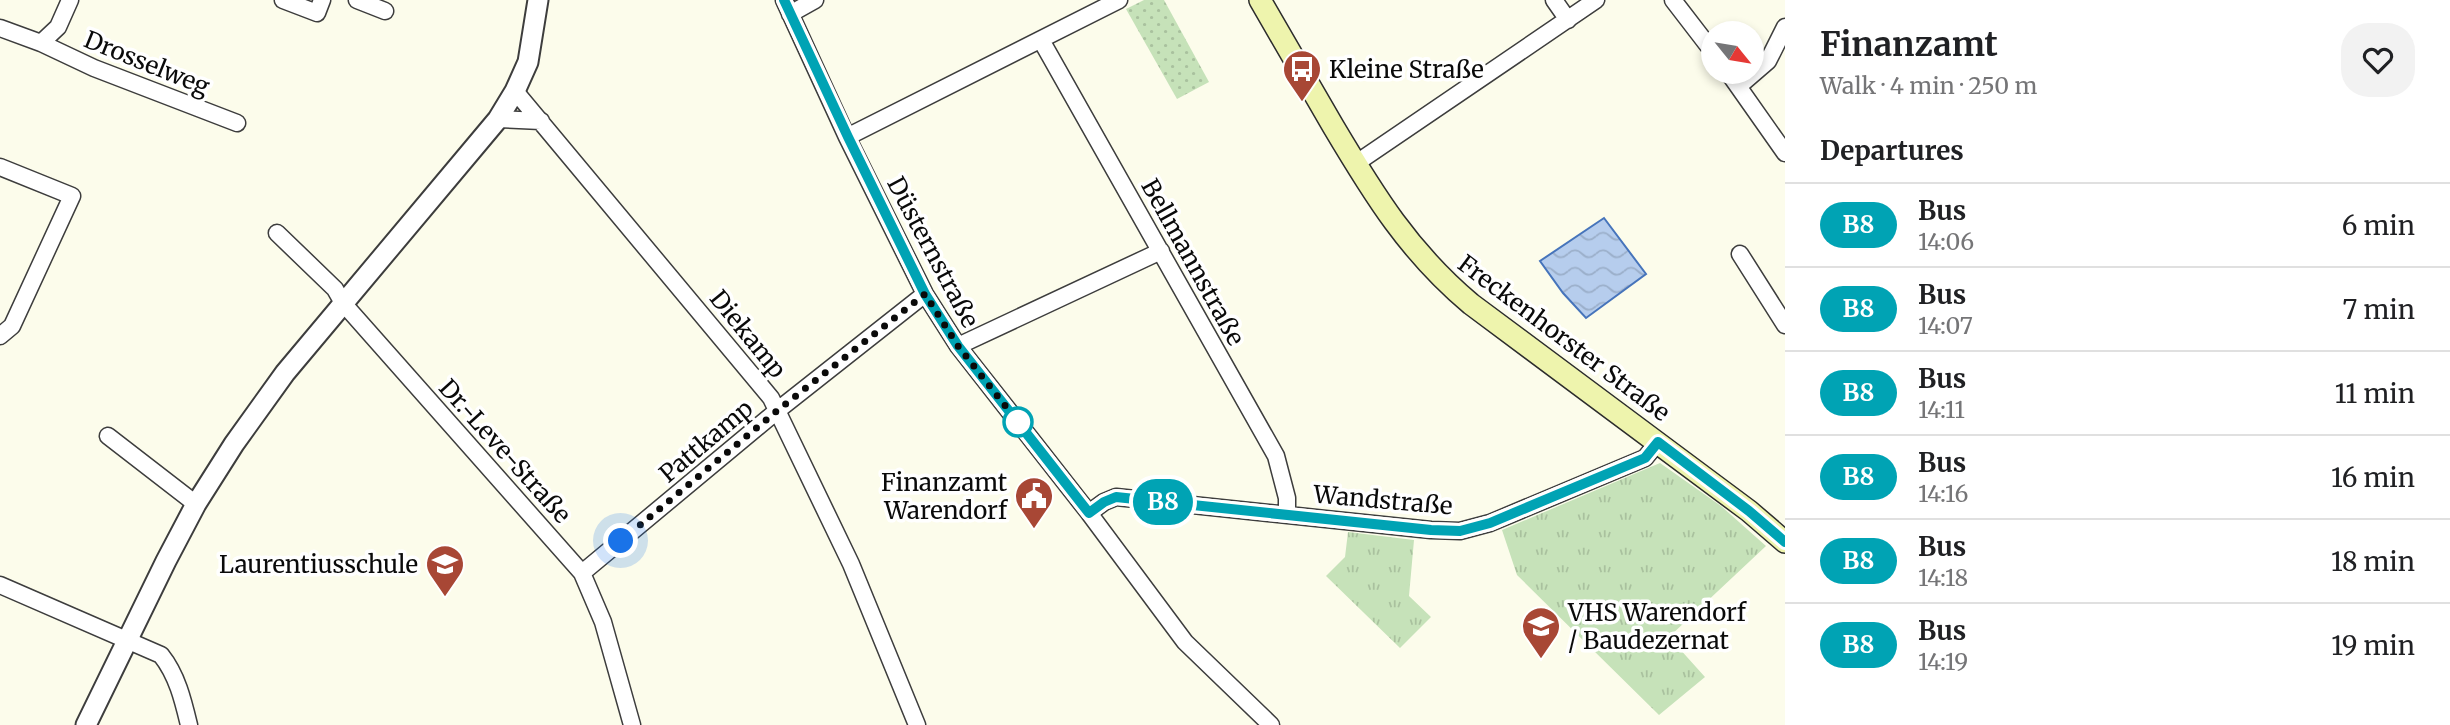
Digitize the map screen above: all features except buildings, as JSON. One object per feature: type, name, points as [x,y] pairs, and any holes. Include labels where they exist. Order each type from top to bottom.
[{"type":"main road","name":"Freckenhorster Straße","points":[[1260,0],[1378,201],[1440,279],[1749,511],[1785,542]]},
{"type":"street","points":[[41,43],[58,26],[70,0]]},
{"type":"street","points":[[286,0],[317,13],[322,0]]},
{"type":"street","points":[[357,0],[385,11]]},
{"type":"street","points":[[86,725],[196,504],[234,444],[285,373],[498,119],[528,62],[538,0]]},
{"type":"street","points":[[787,7],[815,0]]},
{"type":"street","points":[[848,137],[1119,0]]},
{"type":"street","points":[[1554,0],[1568,20]]},
{"type":"street","points":[[1355,164],[1596,0]]},
{"type":"street","points":[[1681,3],[1701,34]]},
{"type":"street","name":"Düsternstraße","points":[[787,7],[925,294],[958,346],[1089,513],[1185,642],[1271,725]]},
{"type":"street","points":[[1785,27],[1768,61],[1739,86],[1785,153]]},
{"type":"street","name":"Drosselweg","points":[[0,28],[41,43],[94,68],[237,123]]},
{"type":"street","name":"Bellmannstraße","points":[[1041,40],[1276,456],[1287,498],[1287,514]]},
{"type":"street","name":"Diekamp","points":[[515,91],[763,388],[778,410],[851,564],[917,725]]},
{"type":"street","points":[[498,119],[541,121]]},
{"type":"street","points":[[0,167],[72,196],[12,326],[0,336]]},
{"type":"street","name":"Dr.-Leve-Straße","points":[[277,233],[335,289],[343,303],[582,573],[603,622],[632,725]]},
{"type":"street","points":[[958,346],[1161,251]]},
{"type":"street","points":[[1740,254],[1785,325]]},
{"type":"street","name":"Pattkamp","points":[[582,573],[778,410],[925,294]]},
{"type":"street","points":[[108,436],[196,504]]},
{"type":"street","name":"Wandstraße","points":[[1089,513],[1116,497],[1460,531],[1490,523],[1645,458],[1658,442]]},
{"type":"street","points":[[0,585],[160,655],[169,666],[182,697],[189,725]]},
{"type":"green space","points":[[1144,0],[1164,0],[1209,82],[1177,99],[1126,9]]},
{"type":"green space","points":[[1660,463],[1721,506],[1766,546],[1669,637],[1705,677],[1659,715],[1517,575],[1502,530]]},
{"type":"green space","points":[[1348,532],[1414,540],[1409,596],[1431,617],[1400,648],[1326,576],[1345,557]]},
{"type":"water","points":[[1604,218],[1646,274],[1586,318],[1563,293],[1540,261]]},
{"type":"bus line","name":"B8","points":[[784,0],[925,294],[958,346],[1089,513],[1116,497],[1460,531],[1490,523],[1645,458],[1658,442],[1785,542]]},
{"type":"place","name":"Kleine Straße","points":[[1302,103]]},
{"type":"place","name":"Finanzamt Warendorf","points":[[1034,530]]},
{"type":"place","name":"Laurentiusschule","points":[[445,598]]},
{"type":"place","name":"VHS Warendorf / Baudezernat","points":[[1541,660]]},
{"type":"route","points":[[621,541],[778,410],[925,294],[958,346],[1018,422]]}]
